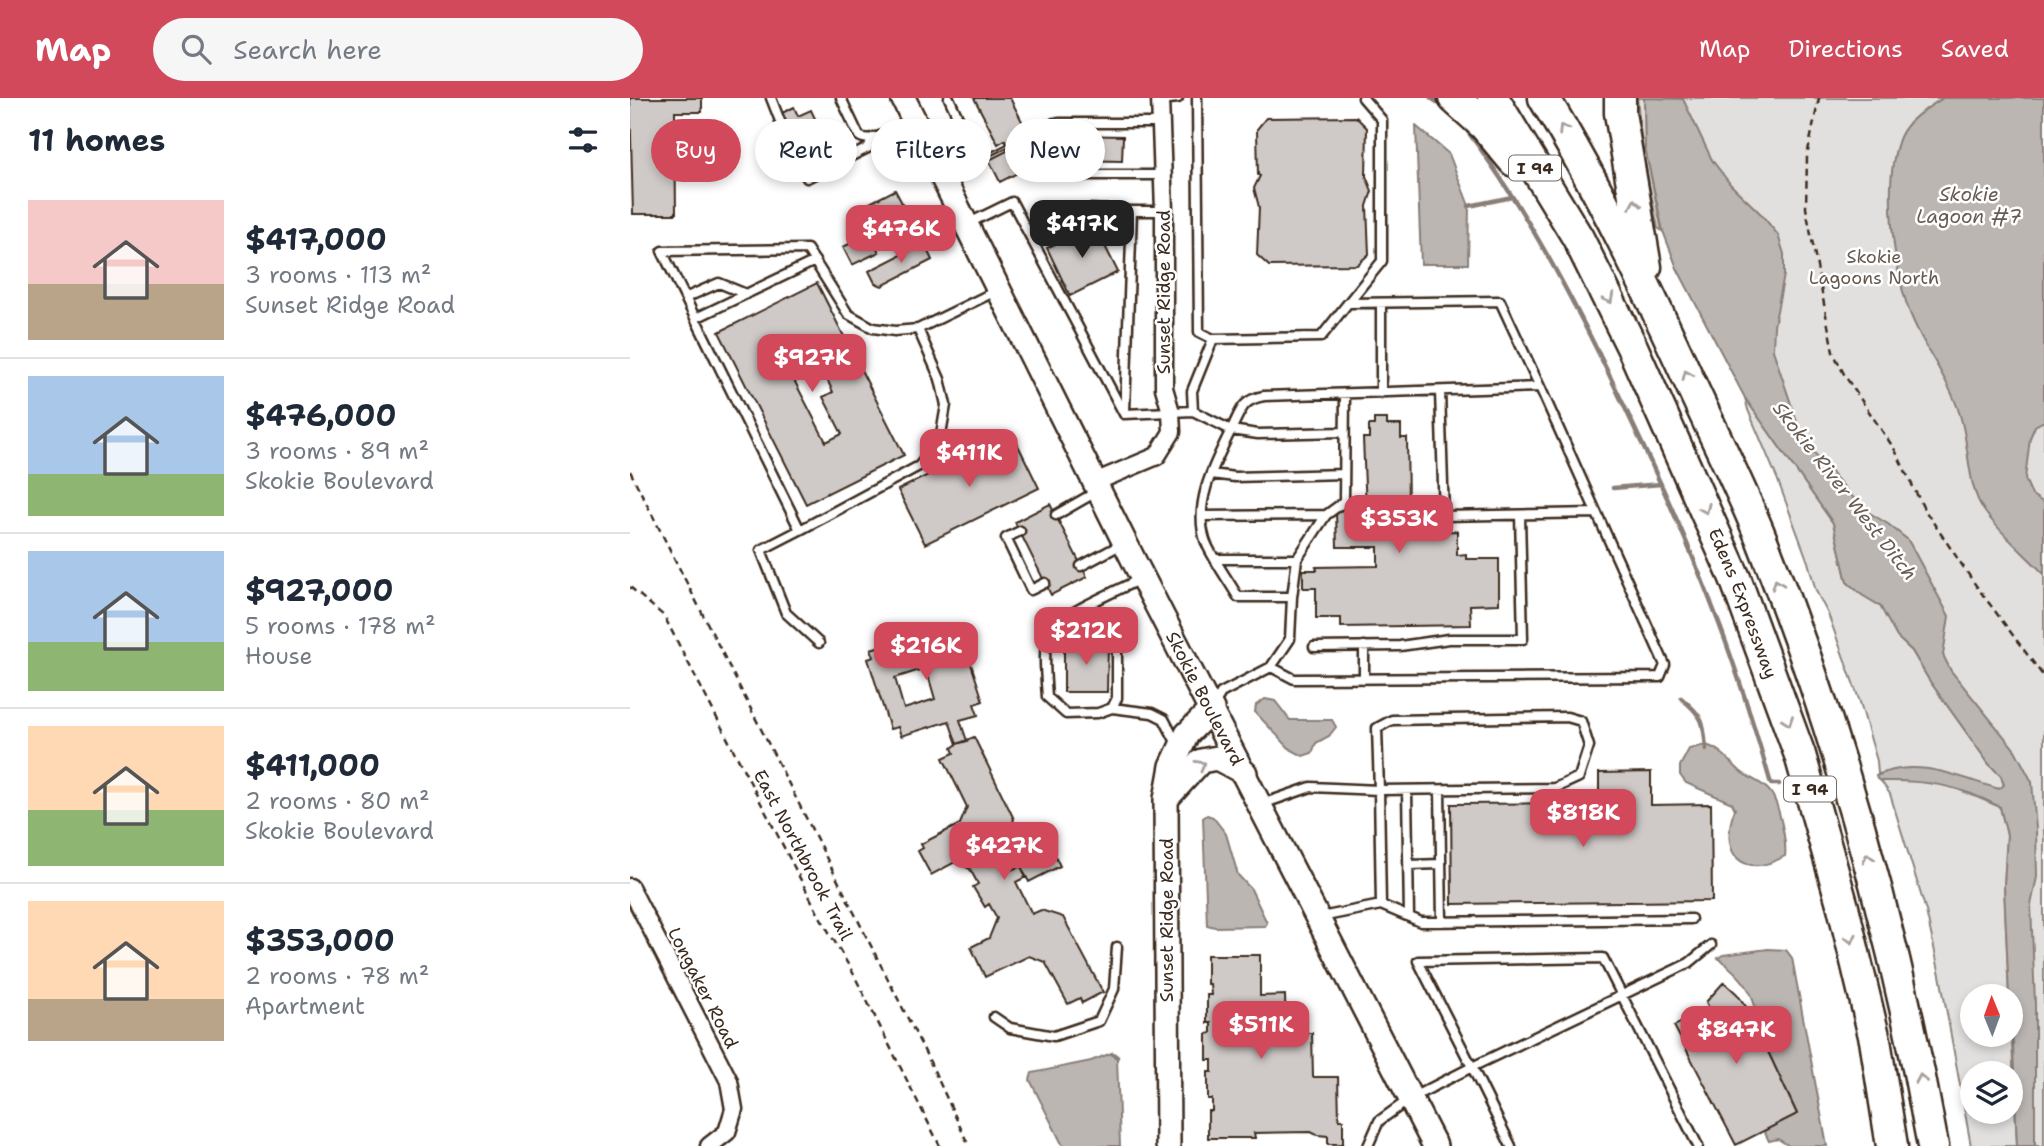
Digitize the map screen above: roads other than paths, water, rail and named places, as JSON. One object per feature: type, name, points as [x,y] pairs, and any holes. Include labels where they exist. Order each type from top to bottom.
[{"type":"highway","points":[[1454,98],[1484,125],[1578,238]]},
{"type":"highway","name":"Edens Expressway","points":[[1493,98],[1578,238],[1633,349],[1735,578],[1800,755],[1843,907],[1875,1040],[1892,1146]]},
{"type":"highway","name":"I 94","points":[[1544,98],[1570,141],[1651,295],[1761,537],[1816,691],[1874,875],[1914,1041],[1933,1146]]},
{"type":"highway","points":[[1620,98],[1620,113],[1651,295]]},
{"type":"main road","name":"Skokie Boulevard","points":[[903,98],[914,119]]},
{"type":"main road","name":"Skokie Boulevard","points":[[945,182],[1125,543],[1435,1146]]},
{"type":"main road","name":"Sunset Ridge Road","points":[[1168,1146],[1166,799],[1172,766],[1187,734],[1212,709]]},
{"type":"main road","points":[[1166,799],[1201,761],[1217,758],[1245,773]]},
{"type":"street","name":"Sunset Ridge Road","points":[[1097,487],[1157,456],[1172,432],[1171,412],[1164,388],[1164,212],[1160,99]]},
{"type":"street","name":"Longaker Road","points":[[630,887],[729,1081],[734,1109],[727,1132],[709,1146]]},
{"type":"lane","points":[[771,98],[787,139],[807,178],[868,148],[871,142]]},
{"type":"lane","points":[[841,98],[859,136],[864,139],[871,138]]},
{"type":"lane","points":[[949,98],[959,119]]},
{"type":"lane","points":[[1160,99],[1178,98]]},
{"type":"lane","points":[[1197,98],[1199,332],[1213,338],[1321,337],[1382,261],[1382,120],[1363,98]]},
{"type":"lane","points":[[1161,123],[1054,123],[1050,132],[1063,160],[1082,175],[1163,175]]},
{"type":"lane","points":[[966,224],[1012,202],[1124,414]]},
{"type":"lane","points":[[1032,239],[1089,209],[1164,212]]},
{"type":"lane","points":[[1124,414],[1132,211]]},
{"type":"lane","points":[[800,530],[662,251],[807,249],[848,314],[873,328],[895,331],[918,329],[999,290]]},
{"type":"lane","points":[[695,318],[815,261]]},
{"type":"lane","points":[[685,298],[719,284],[746,294]]},
{"type":"lane","points":[[1271,667],[1294,679],[1364,679],[1660,677],[1665,665],[1500,301],[1349,303]]},
{"type":"lane","points":[[1381,303],[1381,393]]},
{"type":"lane","points":[[820,643],[786,613],[761,550],[919,466],[940,440],[946,405],[940,379],[918,329]]},
{"type":"lane","points":[[1193,411],[1192,391],[1213,338]]},
{"type":"lane","points":[[1292,597],[1238,597],[1205,540],[1201,503],[1211,474],[1244,404],[1250,399],[1265,396],[1540,387]]},
{"type":"lane","points":[[1440,391],[1444,516],[1595,513]]},
{"type":"lane","points":[[1212,709],[1221,693],[1271,667],[1290,639],[1297,559],[1326,515],[1344,502],[1345,394]]},
{"type":"lane","points":[[1124,414],[1193,411],[1231,430],[1258,434],[1345,432]]},
{"type":"lane","points":[[1211,474],[1235,477],[1344,474]]},
{"type":"lane","points":[[1056,515],[1097,487]]},
{"type":"lane","points":[[1203,516],[1326,515]]},
{"type":"lane","points":[[1314,647],[1400,646],[1449,639],[1523,639],[1520,515]]},
{"type":"lane","points":[[1020,531],[1006,538],[1031,590],[1045,583]]},
{"type":"lane","points":[[1081,566],[1125,543]]},
{"type":"lane","points":[[1216,559],[1297,559]]},
{"type":"lane","points":[[1143,578],[1056,623],[1049,631],[1046,697],[1066,713],[1098,713],[1112,708],[1152,713],[1164,719],[1180,750]]},
{"type":"lane","points":[[1092,603],[1117,647],[1117,698],[1112,708]]},
{"type":"lane","points":[[1364,646],[1364,679]]},
{"type":"lane","points":[[1261,804],[1311,787],[1379,790],[1555,788],[1579,777],[1589,746],[1581,721],[1567,717],[1392,719],[1377,728],[1379,790],[1381,905]]},
{"type":"lane","points":[[1407,790],[1409,917]]},
{"type":"lane","points":[[1440,790],[1442,922]]},
{"type":"lane","points":[[1409,865],[1441,864]]},
{"type":"lane","points":[[1319,917],[1381,905],[1422,922],[1691,919]]},
{"type":"lane","points":[[1368,1146],[1379,1121],[1411,1098],[1689,963],[1712,945]]},
{"type":"lane","points":[[995,1017],[1010,1028],[1054,1036],[1099,1021],[1114,989],[1117,947]]},
{"type":"lane","points":[[1511,1146],[1418,961],[1603,958],[1698,1146]]},
{"type":"water","name":"Skokie River West Ditch","points":[[1644,98],[1683,99],[1712,160],[1731,185],[1778,235],[1784,254],[1784,275],[1774,326],[1773,350],[1798,425],[1811,449],[1863,509],[1908,540],[1949,616],[1943,655],[1951,671],[2015,750],[2032,782],[2037,877],[2031,905],[2035,1003],[2035,1146],[2017,1146],[2016,1124],[2023,1124],[2023,1061],[2014,1061],[2013,1047],[2023,1047],[2023,984],[2008,984],[2004,886],[2007,835],[2000,807],[1942,785],[1881,781],[1876,776],[1891,770],[1923,768],[1999,789],[2004,785],[2001,776],[1989,764],[1929,680],[1912,651],[1897,637],[1880,606],[1847,582],[1833,523],[1745,398],[1677,268],[1663,231],[1645,148]]},
{"type":"water","name":"Skokie Lagoon #7","points":[[1943,98],[2044,98],[2044,421],[2035,426],[2030,438],[2025,479],[2032,495],[2044,503],[2044,574],[1999,529],[1979,502],[1971,478],[1963,427],[1956,403],[1913,320],[1900,279],[1892,229],[1895,156],[1900,137],[1908,125],[1918,114]]},
{"type":"water","points":[[1416,126],[1449,154],[1469,206],[1468,264],[1421,264]]},
{"type":"water","points":[[1265,699],[1275,701],[1290,720],[1332,720],[1336,727],[1329,736],[1316,743],[1312,753],[1303,756],[1290,749],[1255,712],[1256,705]]},
{"type":"water","points":[[1705,745],[1720,752],[1740,771],[1771,793],[1782,824],[1785,856],[1770,863],[1756,865],[1737,858],[1729,838],[1735,809],[1732,803],[1686,783],[1680,775],[1680,766],[1689,749]]},
{"type":"water","points":[[1207,815],[1213,817],[1226,834],[1238,875],[1251,889],[1267,923],[1265,926],[1207,925],[1203,818]]},
{"type":"water","points":[[1768,949],[1786,950],[1792,958],[1827,1146],[1789,1146],[1778,1139],[1769,1141],[1764,1131],[1797,1113],[1751,1015],[1755,1011],[1748,988],[1718,958]]},
{"type":"water","points":[[1112,1053],[1117,1057],[1120,1146],[1063,1146],[1030,1080],[1032,1073],[1091,1061]]},
{"type":"waterway","points":[[1431,98],[1445,107]]},
{"type":"waterway","points":[[1463,125],[1507,188],[1547,254],[1617,391],[1702,580],[1737,674],[1771,784],[1779,784]]},
{"type":"waterway","points":[[1469,206],[1512,197]]},
{"type":"waterway","points":[[1613,488],[1661,484]]},
{"type":"waterway","points":[[1681,698],[1701,720],[1706,750]]},
{"type":"waterway","points":[[1113,1054],[1117,1057]]},
{"type":"park label","name":"Skokie Lagoons North","points":[[1874,267]]}]
